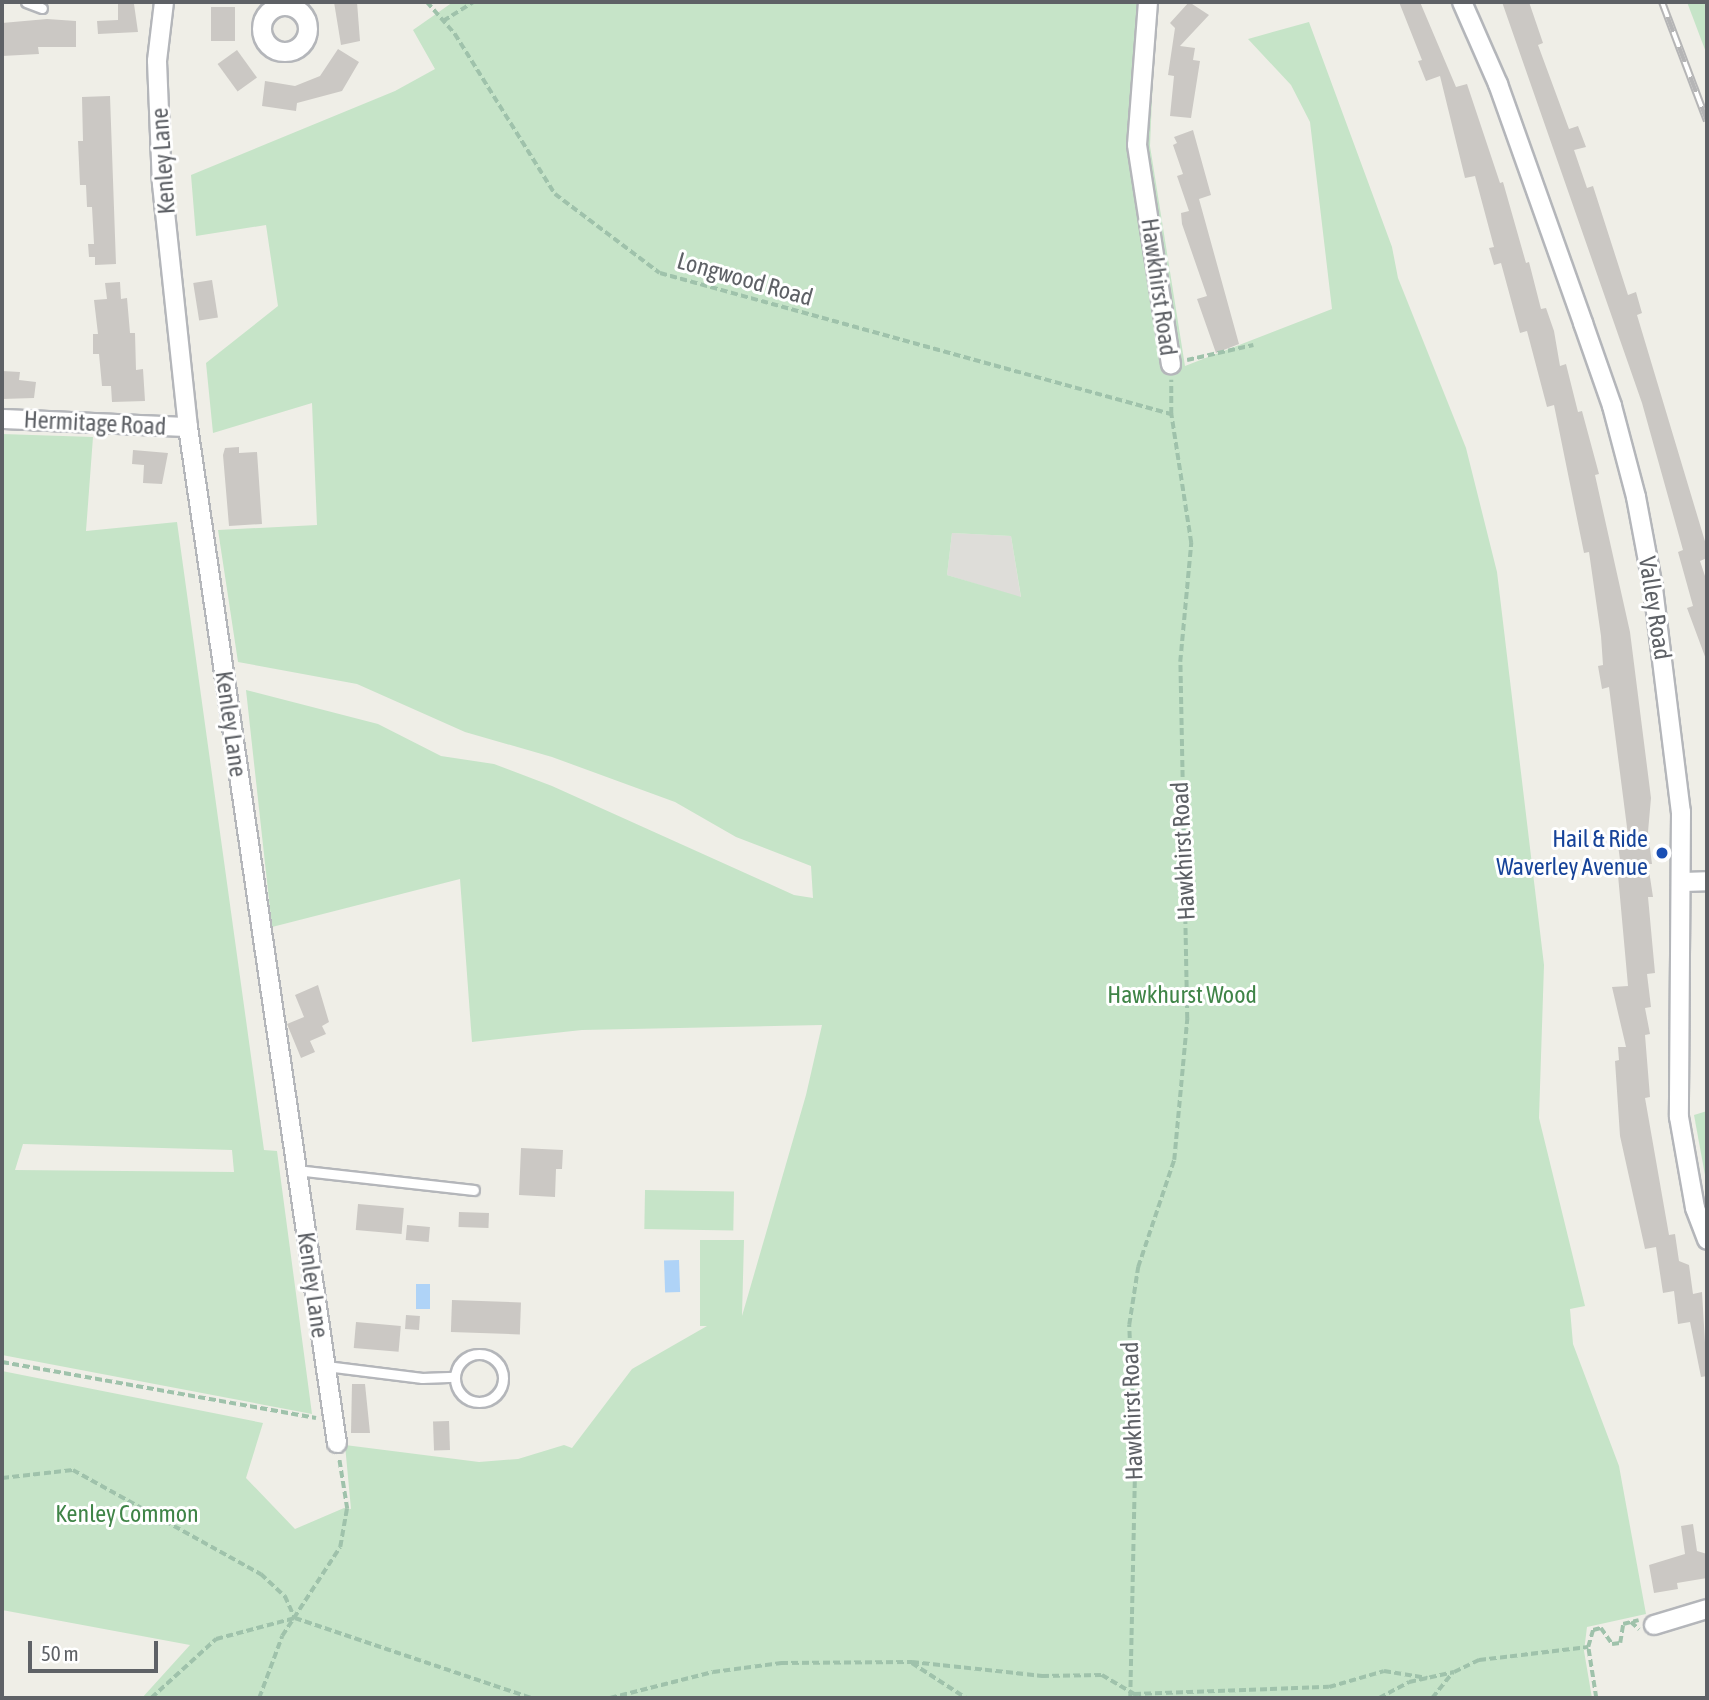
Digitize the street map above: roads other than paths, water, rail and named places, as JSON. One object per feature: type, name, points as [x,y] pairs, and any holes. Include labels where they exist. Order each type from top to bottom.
[{"type":"street","name":"Kenley Lane","points":[[164,2],[157,61],[162,184],[188,427],[337,1443]]},
{"type":"street","name":"Hawkhirst Road","points":[[1149,2],[1137,145],[1171,364]]},
{"type":"street","name":"Valley Road","points":[[1462,2],[1498,85],[1583,323],[1612,407],[1636,497],[1673,729],[1683,882],[1679,1117],[1695,1208],[1707,1240]]},
{"type":"street","name":"Hermitage Road","points":[[2,419],[188,427]]},
{"type":"street","points":[[1683,882],[1707,881]]},
{"type":"street","points":[[1654,1625],[1707,1609]]},
{"type":"lane","points":[[26,2],[42,8]]},
{"type":"lane","points":[[296,1170],[474,1190]]},
{"type":"lane","points":[[479,1354],[498,1363],[503,1378],[497,1393],[483,1401],[467,1398],[455,1377],[465,1358],[479,1354]]},
{"type":"lane","points":[[324,1366],[422,1378],[455,1377]]},
{"type":"water","points":[[679,1260],[680,1292],[665,1293],[664,1261]]},
{"type":"water","points":[[416,1284],[430,1284],[430,1309],[416,1309]]},
{"type":"railway","points":[[1662,2],[1707,121]]},
{"type":"place","name":"Hail & Ride Waverley Avenue","points":[[1662,853]]},
{"type":"park label","name":"Hawkhurst Wood","points":[[1182,995]]},
{"type":"park label","name":"Kenley Common","points":[[127,1514]]}]
